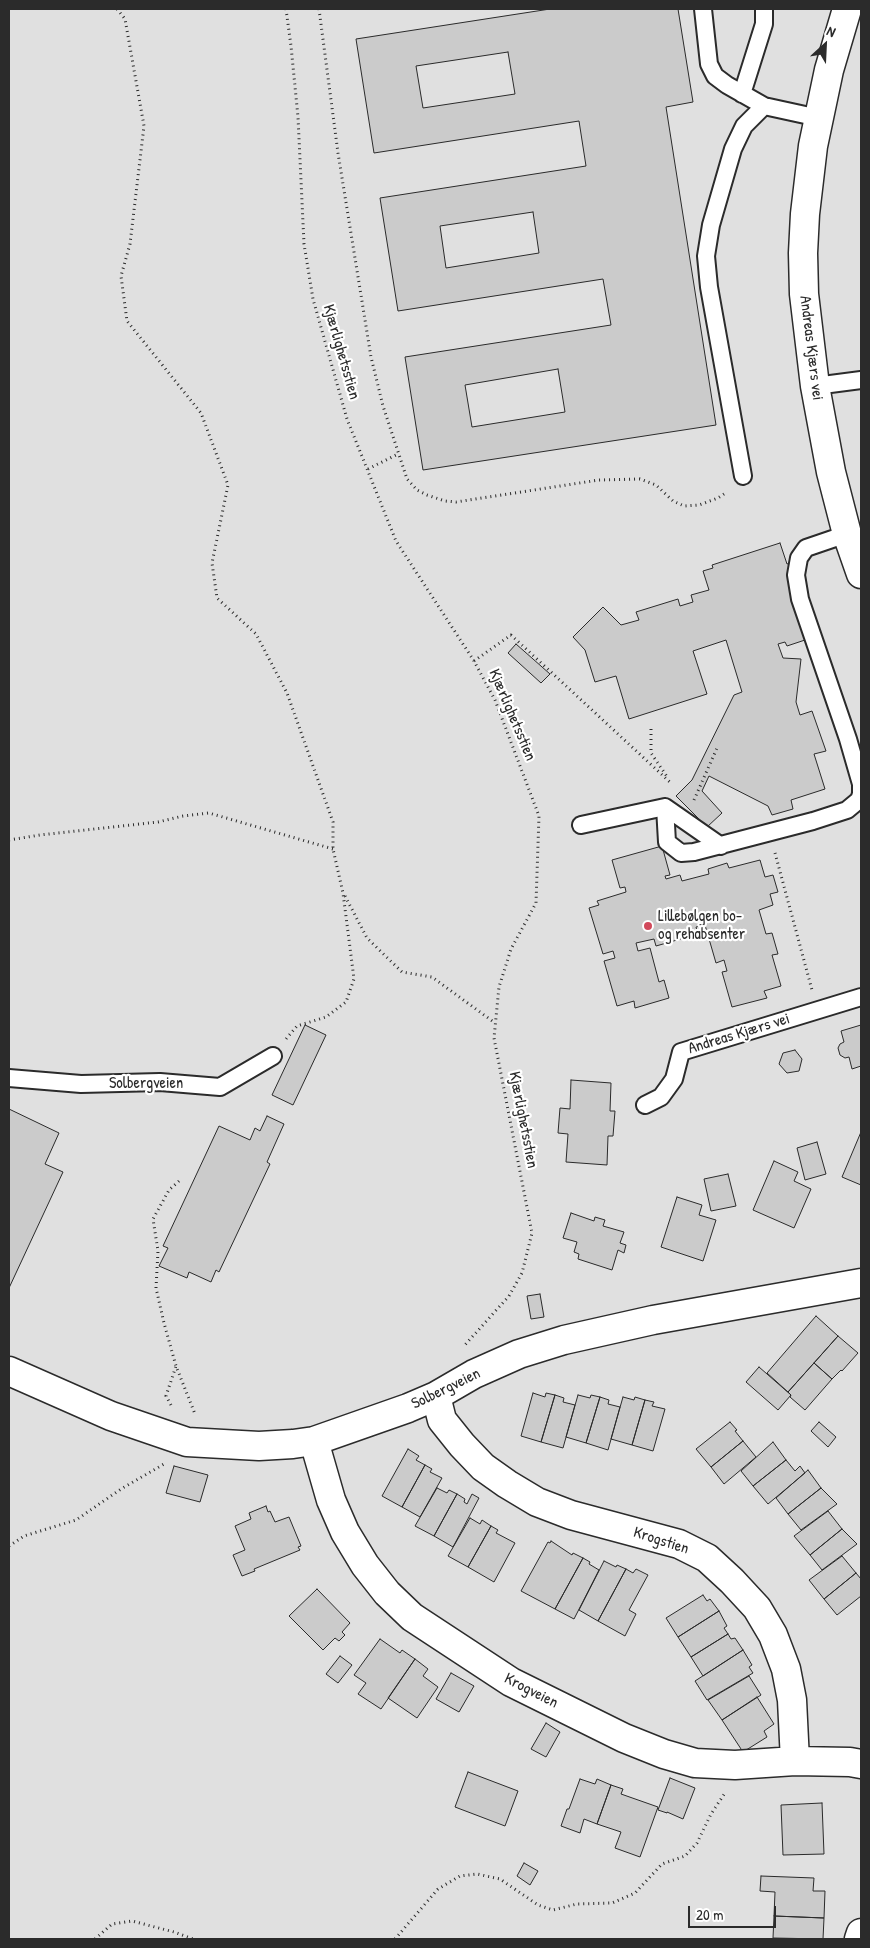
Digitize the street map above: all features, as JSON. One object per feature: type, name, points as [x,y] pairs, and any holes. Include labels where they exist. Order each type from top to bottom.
[{"type":"street","name":"Andreas Kjærs vei","points":[[847,9],[828,70],[808,179],[803,252],[804,294],[815,386],[831,472],[847,534],[861,574]]},
{"type":"street","name":"Solbergveien","points":[[9,1371],[111,1416],[192,1430],[259,1446],[293,1444],[314,1441],[436,1396],[474,1374],[519,1354],[564,1340],[653,1320],[861,1283]]},
{"type":"street","name":"Krogstien","points":[[436,1396],[442,1420],[462,1445],[483,1467],[507,1484],[537,1502],[570,1515],[679,1544],[707,1558],[732,1581],[757,1608],[773,1635],[786,1669],[792,1700],[795,1761]]},
{"type":"street","name":"Krogveien","points":[[314,1441],[331,1500],[345,1532],[365,1565],[386,1592],[412,1616],[511,1682],[624,1738],[664,1754],[695,1763],[735,1765],[795,1761],[861,1764]]},
{"type":"street","points":[[859,1939],[861,1933]]},
{"type":"lane","points":[[703,9],[709,64],[715,76],[764,106],[819,118]]},
{"type":"lane","points":[[742,94],[764,24],[764,9]]},
{"type":"lane","points":[[743,476],[709,287],[706,256],[710,224],[733,150],[744,126],[764,106]]},
{"type":"lane","points":[[815,386],[861,380]]},
{"type":"lane","points":[[665,807],[667,842],[681,853],[721,846],[854,811],[861,794],[861,784],[848,739],[800,599],[796,575],[799,558],[806,548],[847,534]]},
{"type":"lane","points":[[580,825],[665,807],[685,819],[721,846]]},
{"type":"lane","name":"Andreas Kjærs vei","points":[[645,1105],[661,1097],[674,1079],[681,1052],[861,997]]},
{"type":"lane","name":"Solbergveien","points":[[9,1078],[81,1084],[160,1082],[220,1088],[274,1056]]},
{"type":"path","points":[[117,9],[125,19],[144,126],[130,244],[121,276],[127,321],[202,413],[228,485],[212,563],[217,598],[256,634],[287,693],[333,822],[333,849],[343,893],[354,979],[346,1002],[326,1017],[297,1026],[274,1056]]},
{"type":"path","name":"Kjærlighetsstien","points":[[286,9],[298,116],[304,244],[313,299],[348,419],[396,541],[474,660],[495,700],[539,816],[536,903],[511,948],[498,987],[494,1038],[532,1233],[522,1273],[508,1296],[461,1349]]},
{"type":"path","points":[[319,9],[338,153],[371,357],[398,454],[407,479],[417,490],[427,495],[445,501],[456,502],[599,480],[640,479],[656,485],[673,501],[684,506],[718,498],[726,493],[743,476]]},
{"type":"path","points":[[368,469],[398,454]]},
{"type":"path","points":[[474,660],[511,635],[673,785]]},
{"type":"path","points":[[651,729],[651,753],[673,785]]},
{"type":"path","points":[[685,819],[717,748]]},
{"type":"path","points":[[665,807],[673,785]]},
{"type":"path","points":[[9,840],[158,822],[183,816],[209,813],[333,849]]},
{"type":"path","points":[[770,833],[817,1010]]},
{"type":"path","points":[[343,893],[367,938],[402,972],[432,977],[495,1023]]},
{"type":"path","points":[[9,1546],[24,1536],[76,1520],[121,1489],[176,1456],[192,1430],[156,1288],[158,1251],[153,1219],[169,1190],[179,1181]]},
{"type":"path","points":[[176,1366],[166,1396],[176,1413]]},
{"type":"path","points":[[395,1939],[438,1889],[460,1876],[477,1874],[500,1879],[538,1905],[553,1910],[577,1904],[612,1903],[636,1893],[662,1864],[685,1856],[697,1843],[711,1814],[731,1785],[735,1765]]},
{"type":"path","points":[[95,1939],[112,1924],[132,1921],[194,1939]]},
{"type":"shaded area","points":[[9,9],[861,9],[861,1939],[9,1939]]},
{"type":"building","points":[[550,9],[678,9],[693,102],[666,107],[716,425],[423,470],[405,357],[611,325],[603,279],[398,311],[380,198],[586,166],[579,121],[374,153],[356,39]],"holes":[[[508,52],[515,94],[423,108],[416,66]],[[533,212],[539,253],[446,268],[440,226]],[[558,369],[565,412],[472,427],[465,385]]]},
{"type":"building","points":[[780,543],[787,564],[793,562],[817,636],[787,646],[785,642],[778,644],[783,658],[801,659],[796,702],[800,715],[812,711],[826,751],[814,754],[825,789],[791,800],[793,809],[772,815],[768,806],[709,776],[702,791],[722,813],[707,827],[676,796],[692,780],[734,695],[742,692],[726,640],[693,651],[707,694],[629,719],[616,676],[595,682],[585,650],[573,637],[603,607],[621,625],[639,620],[636,612],[678,599],[680,606],[693,602],[691,595],[709,590],[703,571],[713,568],[712,565]]},
{"type":"building","points":[[516,644],[550,674],[541,683],[508,653]]},
{"type":"building","name":"Lillebølgen bo- og rehabsenter","points":[[662,846],[670,875],[665,876],[666,879],[680,875],[682,881],[709,874],[708,869],[727,863],[729,868],[760,860],[765,877],[773,875],[778,892],[770,894],[773,905],[759,910],[766,934],[772,933],[778,954],[772,955],[781,986],[764,991],[767,998],[732,1007],[722,972],[727,971],[724,960],[716,963],[705,925],[696,927],[698,934],[656,946],[654,939],[636,943],[638,951],[650,948],[659,982],[664,980],[669,998],[635,1008],[634,1001],[617,1006],[604,961],[615,958],[613,951],[603,954],[589,908],[599,905],[597,901],[626,892],[625,887],[620,888],[612,860]]},
{"type":"building","points":[[305,1025],[326,1035],[293,1105],[272,1095]]},
{"type":"building","points":[[861,1025],[861,1066],[852,1069],[849,1057],[845,1058],[840,1055],[838,1048],[844,1042],[841,1031]]},
{"type":"building","points":[[795,1050],[802,1059],[799,1071],[787,1073],[779,1064],[783,1053]]},
{"type":"building","points":[[571,1080],[611,1083],[610,1111],[615,1111],[613,1136],[608,1136],[607,1165],[566,1162],[568,1134],[558,1133],[560,1108],[570,1109]]},
{"type":"building","points":[[9,1109],[59,1133],[45,1164],[63,1172],[9,1288]]},
{"type":"building","points":[[267,1116],[284,1124],[267,1162],[270,1164],[219,1272],[216,1270],[211,1282],[189,1272],[187,1278],[159,1266],[168,1248],[163,1246],[219,1126],[250,1140],[255,1128],[260,1131]]},
{"type":"building","points":[[861,1132],[861,1185],[842,1177]]},
{"type":"building","points":[[817,1142],[826,1174],[805,1180],[797,1148]]},
{"type":"building","points":[[774,1161],[798,1172],[794,1181],[811,1189],[794,1228],[753,1210]]},
{"type":"building","points":[[728,1174],[736,1206],[711,1211],[704,1179]]},
{"type":"building","points":[[677,1197],[702,1205],[699,1215],[716,1220],[703,1261],[661,1247]]},
{"type":"building","points":[[571,1213],[594,1221],[595,1217],[605,1220],[603,1226],[624,1232],[620,1243],[626,1245],[624,1253],[618,1250],[612,1270],[578,1259],[579,1254],[574,1252],[577,1242],[563,1238]]},
{"type":"building","points":[[540,1294],[544,1317],[531,1319],[527,1296]]},
{"type":"building","points":[[816,1316],[838,1336],[788,1392],[767,1373]]},
{"type":"building","points":[[838,1336],[858,1353],[832,1379],[814,1363]]},
{"type":"building","points":[[814,1363],[832,1379],[805,1410],[790,1397],[791,1395],[788,1392]]},
{"type":"building","points":[[759,1367],[791,1395],[778,1410],[746,1382]]},
{"type":"building","points":[[533,1393],[545,1397],[546,1393],[555,1395],[541,1442],[521,1436]]},
{"type":"building","points":[[555,1395],[564,1398],[563,1402],[575,1405],[563,1448],[541,1442]]},
{"type":"building","points":[[578,1395],[590,1398],[591,1395],[600,1397],[586,1443],[566,1437]]},
{"type":"building","points":[[600,1397],[609,1400],[608,1404],[620,1407],[608,1450],[586,1443]]},
{"type":"building","points":[[623,1397],[634,1400],[635,1397],[645,1400],[632,1445],[611,1439]]},
{"type":"building","points":[[645,1400],[654,1402],[652,1406],[665,1409],[653,1451],[632,1445]]},
{"type":"building","points":[[730,1422],[743,1441],[711,1467],[696,1449]]},
{"type":"building","points":[[819,1422],[836,1437],[828,1447],[811,1431]]},
{"type":"building","points":[[743,1441],[756,1457],[724,1484],[711,1467]]},
{"type":"building","points":[[773,1442],[786,1460],[753,1486],[741,1471]]},
{"type":"building","points":[[408,1449],[419,1456],[416,1460],[425,1465],[402,1507],[382,1496]]},
{"type":"building","points":[[786,1460],[795,1471],[800,1466],[805,1473],[768,1504],[753,1486]]},
{"type":"building","points":[[425,1465],[432,1469],[430,1472],[442,1478],[420,1517],[402,1507]]},
{"type":"building","points":[[174,1466],[208,1475],[200,1502],[166,1493]]},
{"type":"building","points":[[808,1470],[821,1488],[788,1514],[776,1498]]},
{"type":"building","points":[[437,1488],[447,1493],[449,1490],[457,1494],[434,1536],[415,1526]]},
{"type":"building","points":[[821,1488],[837,1504],[801,1530],[788,1514]]},
{"type":"building","points":[[457,1494],[465,1499],[464,1502],[467,1504],[472,1494],[479,1498],[453,1547],[434,1536]]},
{"type":"building","points":[[266,1506],[275,1522],[289,1517],[301,1546],[298,1547],[300,1550],[242,1576],[233,1555],[245,1550],[235,1526],[251,1519],[249,1513]]},
{"type":"building","points":[[828,1511],[842,1529],[810,1555],[794,1536]]},
{"type":"building","points":[[470,1518],[480,1524],[482,1520],[491,1526],[468,1567],[448,1556]]},
{"type":"building","points":[[491,1526],[498,1530],[496,1533],[515,1543],[494,1582],[468,1567]]},
{"type":"building","points":[[842,1529],[857,1544],[822,1570],[810,1555]]},
{"type":"building","points":[[551,1541],[572,1555],[573,1553],[583,1558],[555,1609],[521,1591],[548,1542],[550,1543]]},
{"type":"building","points":[[842,1556],[856,1573],[824,1599],[809,1580]]},
{"type":"building","points":[[583,1558],[599,1570],[574,1619],[555,1609]]},
{"type":"building","points":[[604,1561],[616,1567],[617,1565],[626,1569],[598,1621],[579,1610]]},
{"type":"building","points":[[626,1569],[633,1573],[636,1569],[648,1575],[629,1610],[636,1614],[625,1636],[598,1621]]},
{"type":"building","points":[[856,1573],[861,1579],[861,1596],[837,1615],[824,1599]]},
{"type":"building","points":[[317,1589],[350,1623],[342,1632],[345,1635],[339,1641],[335,1638],[323,1650],[289,1616]]},
{"type":"building","points":[[703,1595],[707,1601],[710,1599],[719,1611],[678,1637],[666,1618]]},
{"type":"building","points":[[719,1611],[727,1626],[724,1628],[728,1634],[691,1657],[678,1637]]},
{"type":"building","points":[[728,1634],[731,1639],[735,1638],[743,1650],[703,1676],[691,1657]]},
{"type":"building","points":[[380,1639],[400,1653],[402,1650],[415,1659],[381,1709],[358,1694],[366,1683],[354,1675]]},
{"type":"building","points":[[743,1650],[752,1665],[749,1667],[753,1673],[707,1700],[695,1681]]},
{"type":"building","points":[[340,1656],[352,1665],[338,1683],[326,1674]]},
{"type":"building","points":[[415,1659],[428,1669],[423,1676],[438,1687],[417,1718],[388,1698]]},
{"type":"building","points":[[451,1673],[474,1686],[459,1712],[436,1699]]},
{"type":"building","points":[[749,1676],[761,1695],[722,1720],[708,1700]]},
{"type":"building","points":[[757,1697],[774,1724],[764,1731],[767,1737],[743,1752],[722,1720]]},
{"type":"building","points":[[546,1723],[560,1732],[546,1757],[531,1749]]},
{"type":"building","points":[[468,1772],[518,1791],[505,1826],[455,1807]]},
{"type":"building","points":[[670,1778],[695,1788],[683,1819],[658,1810]]},
{"type":"building","points":[[580,1779],[595,1784],[597,1779],[611,1785],[597,1824],[584,1819],[580,1833],[561,1826]]},
{"type":"building","points":[[611,1785],[623,1789],[621,1794],[658,1807],[640,1857],[615,1848],[621,1832],[597,1824]]},
{"type":"building","points":[[822,1803],[824,1854],[783,1855],[781,1805]]},
{"type":"building","points":[[524,1863],[538,1871],[530,1885],[517,1876]]},
{"type":"building","points":[[761,1876],[814,1878],[813,1891],[825,1891],[824,1918],[774,1916],[775,1892],[760,1891]]},
{"type":"building","points":[[774,1916],[824,1918],[823,1939],[773,1938]]},
{"type":"place","name":"Lillebølgen bo- og rehabsenter","points":[[648,926]]}]
